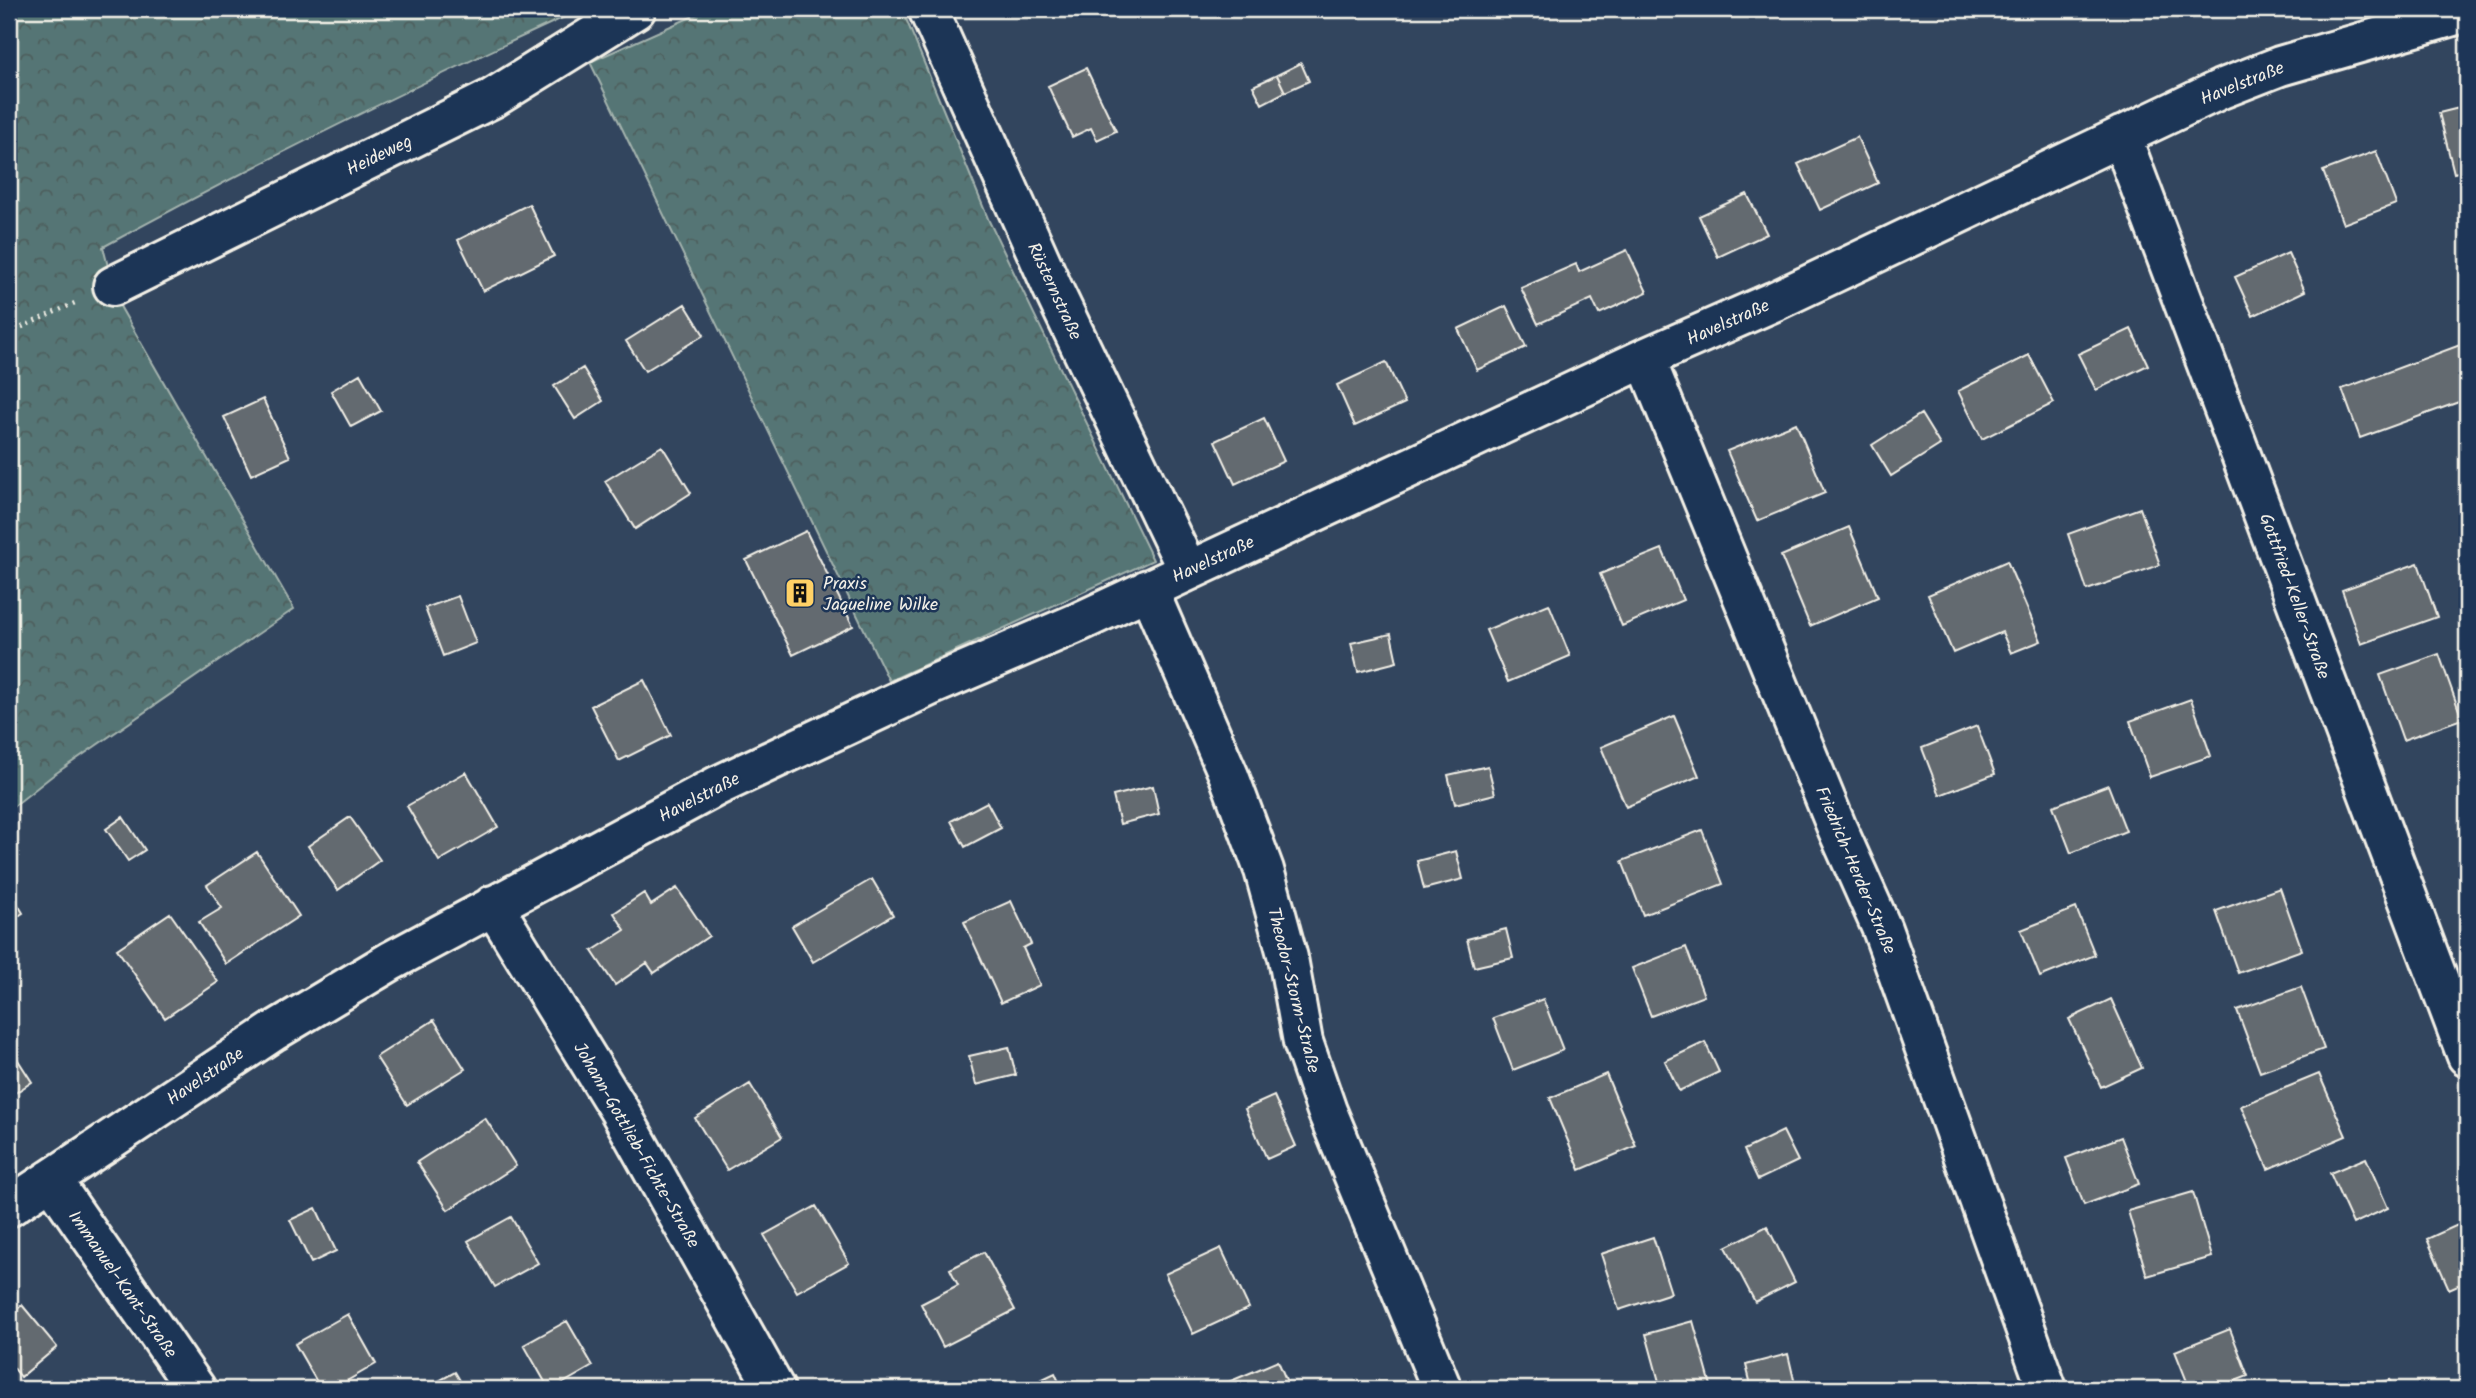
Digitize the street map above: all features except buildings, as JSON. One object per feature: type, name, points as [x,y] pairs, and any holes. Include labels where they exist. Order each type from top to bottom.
[{"type":"street","name":"Heideweg","points":[[113,286],[493,98],[636,9]]},
{"type":"street","name":"Rüsternstraße","points":[[928,9],[1053,289],[1188,571]]},
{"type":"street","name":"Havelstraße","points":[[9,1207],[274,1031],[391,961],[717,786],[930,686],[1148,590],[1645,358],[1775,301],[2221,89],[2280,66],[2467,12]]},
{"type":"street","name":"Gottfried-Keller-Straße","points":[[2121,136],[2467,1056]]},
{"type":"street","name":"Friedrich-Herder-Straße","points":[[1645,358],[1882,929],[2047,1389]]},
{"type":"street","name":"Theodor-Storm-Straße","points":[[1148,590],[1229,776],[1264,870],[1288,958],[1303,1042],[1327,1111],[1442,1389]]},
{"type":"street","name":"Johann-Gottlieb-Fichte-Straße","points":[[493,905],[619,1110],[775,1389]]},
{"type":"street","name":"Immanuel-Kant-Straße","points":[[51,1179],[196,1389]]},
{"type":"path","points":[[9,333],[113,286]]},
{"type":"green space","points":[[9,9],[582,9],[341,124],[103,247],[117,301],[294,609],[52,776],[9,810]]},
{"type":"green space","points":[[709,9],[902,9],[989,221],[1153,560],[889,681],[590,62]]},
{"type":"place","name":"Praxis Jaqueline Wilke","points":[[800,593]]}]
